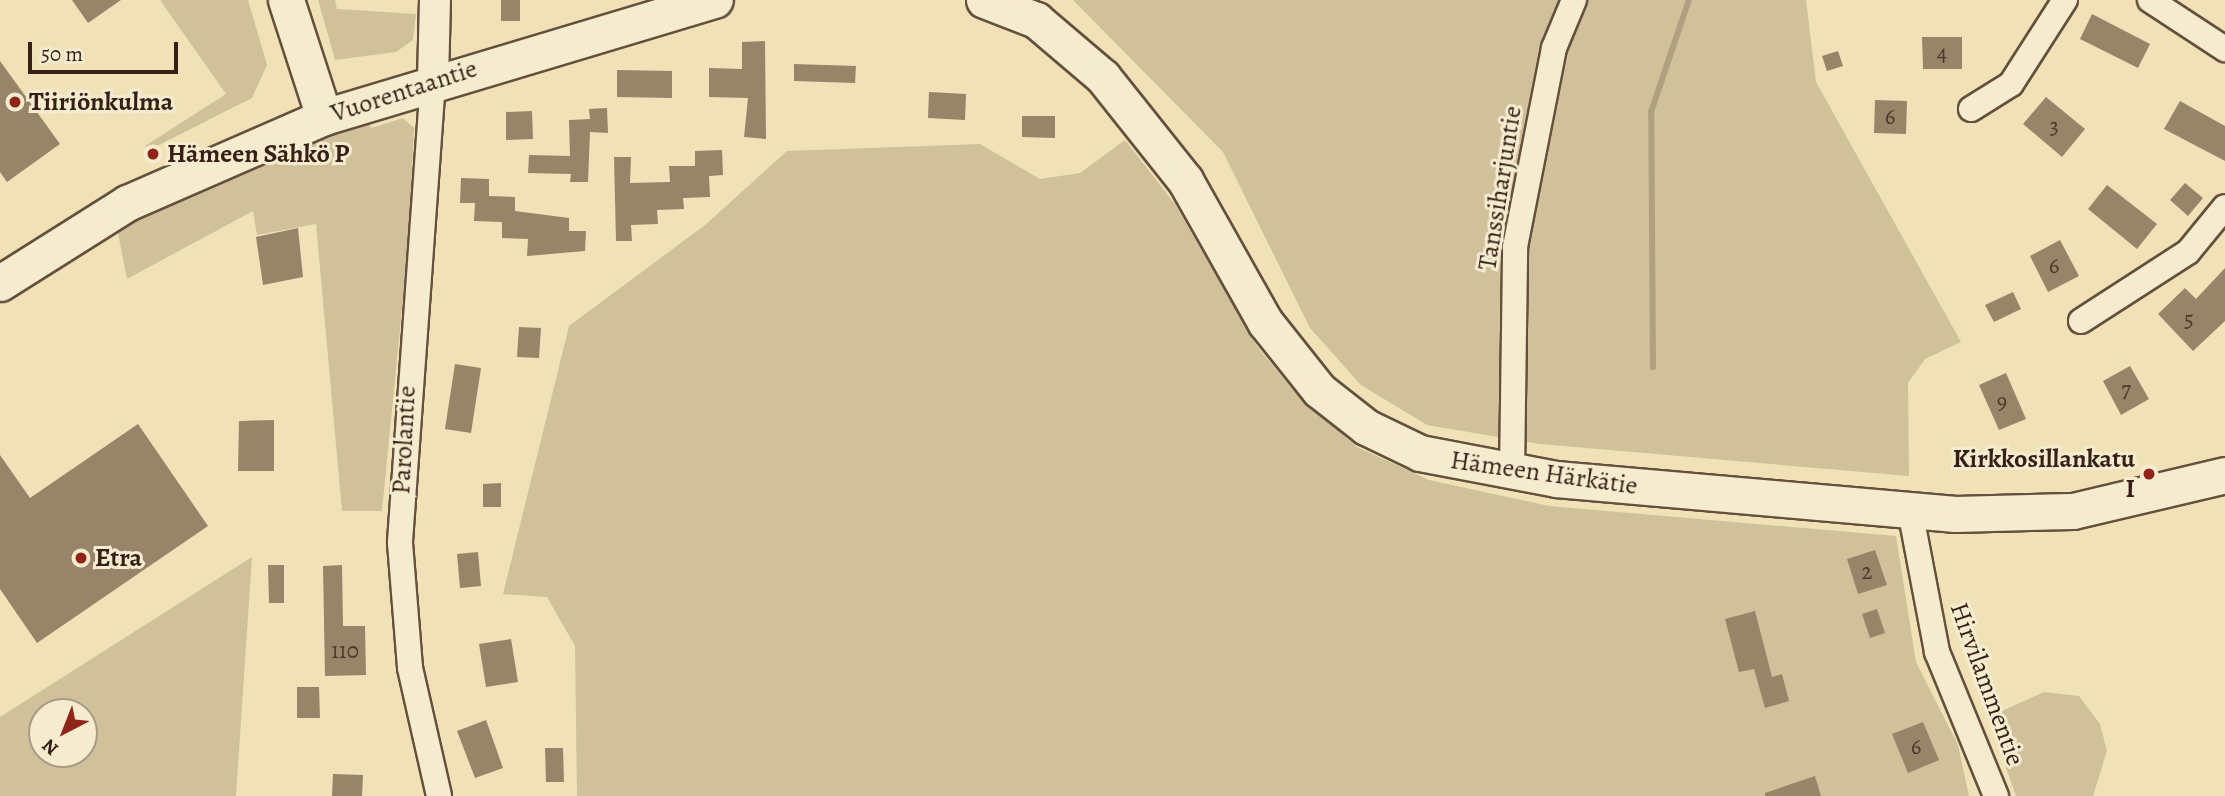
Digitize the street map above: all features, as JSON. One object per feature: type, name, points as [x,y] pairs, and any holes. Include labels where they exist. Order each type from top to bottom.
[{"type":"main road","points":[[286,0],[324,117]]},
{"type":"main road","name":"Vuorentaantie","points":[[0,283],[127,204],[324,117],[433,81],[715,0]]},
{"type":"main road","name":"Hämeen Härkätie","points":[[984,0],[1036,20],[1063,38],[1150,132],[1209,219],[1265,322],[1319,390],[1387,439],[1512,473],[1910,510],[2026,516],[2073,511],[2225,475]]},
{"type":"street","points":[[433,81],[435,0]]},
{"type":"street","name":"Tanssiharjuntie","points":[[1512,473],[1515,247],[1554,48],[1574,0]]},
{"type":"street","points":[[1971,109],[2011,84],[2065,0]]},
{"type":"street","points":[[2150,0],[2225,49]]},
{"type":"street","name":"Parolantie","points":[[433,81],[400,543],[410,668],[439,796]]},
{"type":"street","points":[[2081,321],[2188,252],[2225,207]]},
{"type":"street","name":"Hirvilammentie","points":[[1910,510],[1937,652],[1996,796]]},
{"type":"shaded area","points":[[160,0],[248,0],[267,65],[252,98],[149,150],[145,146],[226,94]]},
{"type":"shaded area","points":[[318,0],[335,0],[337,9],[416,14],[413,40],[396,52],[335,60]]},
{"type":"shaded area","points":[[1073,0],[1806,0],[1816,82],[1961,342],[1925,359],[1908,383],[1909,476],[1540,444],[1427,425],[1361,385],[1310,328],[1223,152]]},
{"type":"shaded area","points":[[368,117],[371,128],[403,118],[414,128],[409,238],[382,511],[342,511],[316,224],[257,235],[253,211],[127,279],[118,233],[134,216]]},
{"type":"shaded area","points":[[1125,140],[1175,204],[1256,345],[1293,390],[1357,447],[1429,480],[1549,506],[1896,536],[1916,662],[1958,745],[1969,796],[577,796],[575,646],[547,597],[503,594],[569,326],[705,225],[787,151],[980,144],[1040,179],[1080,173]]},
{"type":"shaded area","points":[[252,557],[236,796],[0,796],[0,717],[28,699],[28,768],[98,768],[98,698],[30,698]]},
{"type":"shaded area","points":[[2044,692],[2079,696],[2100,724],[2107,751],[2093,796],[2016,796],[1995,737],[2002,711]]},
{"type":"building","name":"Tiiriönkulma","points":[[72,0],[121,0],[88,23]]},
{"type":"building","points":[[501,0],[520,0],[520,21],[501,21]]},
{"type":"building","points":[[2092,14],[2150,44],[2138,68],[2080,39]]},
{"type":"building","points":[[1922,37],[1962,37],[1962,69],[1923,69]]},
{"type":"building","points":[[765,41],[766,139],[744,137],[748,98],[709,97],[709,68],[742,69],[742,42]]},
{"type":"building","points":[[1838,51],[1843,66],[1827,71],[1822,56]]},
{"type":"building","name":"Tiiriönkulma","points":[[0,61],[60,144],[7,182],[0,172]]},
{"type":"building","points":[[794,64],[856,66],[855,83],[794,81]]},
{"type":"building","points":[[617,70],[672,71],[672,98],[617,97]]},
{"type":"building","points":[[929,92],[966,94],[965,120],[928,118]]},
{"type":"building","points":[[2046,97],[2085,129],[2062,157],[2023,124]]},
{"type":"building","points":[[1875,100],[1907,101],[1906,134],[1874,133]]},
{"type":"building","points":[[2180,101],[2225,126],[2225,161],[2164,129]]},
{"type":"building","points":[[607,108],[608,133],[590,132],[588,182],[570,182],[571,174],[528,173],[529,155],[570,156],[569,120],[590,119],[589,109]]},
{"type":"building","points":[[532,111],[533,139],[506,140],[506,112]]},
{"type":"building","points":[[1022,116],[1055,116],[1055,138],[1022,137]]},
{"type":"building","points":[[722,150],[723,175],[709,176],[710,197],[683,198],[684,209],[657,210],[658,224],[631,225],[632,241],[616,241],[614,157],[631,157],[630,183],[670,182],[669,166],[695,166],[695,151]]},
{"type":"building","points":[[461,178],[489,179],[489,196],[515,197],[515,211],[569,218],[569,231],[586,231],[585,251],[527,256],[528,239],[502,238],[502,222],[474,221],[475,203],[460,203]]},
{"type":"building","points":[[2185,183],[2203,198],[2188,216],[2170,200]]},
{"type":"building","points":[[2107,185],[2157,224],[2137,249],[2088,209]]},
{"type":"building","points":[[298,228],[303,277],[263,285],[256,237]]},
{"type":"building","points":[[2060,240],[2079,276],[2048,292],[2030,256]]},
{"type":"building","points":[[2225,268],[2225,321],[2193,351],[2158,314],[2185,288],[2196,299]]},
{"type":"building","points":[[2013,292],[2021,309],[1994,322],[1985,305]]},
{"type":"building","points":[[519,327],[541,328],[539,358],[517,357]]},
{"type":"building","points":[[455,364],[481,368],[471,433],[445,429]]},
{"type":"building","points":[[2130,366],[2149,399],[2121,415],[2103,381]]},
{"type":"building","points":[[2006,373],[2026,419],[1999,430],[1979,385]]},
{"type":"building","points":[[274,420],[274,471],[238,471],[239,421]]},
{"type":"building","name":"Etra","points":[[138,424],[208,526],[37,643],[0,589],[0,455],[30,498]]},
{"type":"building","points":[[501,483],[501,507],[483,507],[483,484]]},
{"type":"building","points":[[1875,550],[1887,585],[1858,594],[1847,559]]},
{"type":"building","points":[[478,552],[481,586],[460,588],[457,554]]},
{"type":"building","points":[[268,565],[284,565],[284,603],[269,603]]},
{"type":"building","points":[[342,565],[343,626],[365,626],[366,675],[325,676],[323,566]]},
{"type":"building","points":[[1877,609],[1885,633],[1870,638],[1862,614]]},
{"type":"building","points":[[1755,611],[1772,677],[1782,674],[1789,701],[1765,708],[1754,669],[1739,672],[1725,619]]},
{"type":"building","points":[[511,639],[518,682],[486,687],[479,644]]},
{"type":"building","points":[[297,687],[319,687],[320,718],[297,718]]},
{"type":"building","points":[[486,720],[503,768],[475,778],[457,731]]},
{"type":"building","points":[[1923,722],[1939,760],[1908,773],[1892,734]]},
{"type":"building","points":[[545,748],[563,748],[564,782],[546,782]]},
{"type":"building","points":[[333,774],[363,775],[362,796],[332,796]]},
{"type":"building","points":[[1815,776],[1821,796],[1765,796],[1765,793]]},
{"type":"waterway","points":[[1653,367],[1651,112],[1689,0]]},
{"type":"place","name":"Tiiriönkulma","points":[[15,102]]},
{"type":"place","name":"Hämeen Sähkö P","points":[[153,154]]},
{"type":"place","name":"Kirkkosillankatu I","points":[[2149,474]]},
{"type":"place","name":"Etra","points":[[81,558]]}]
